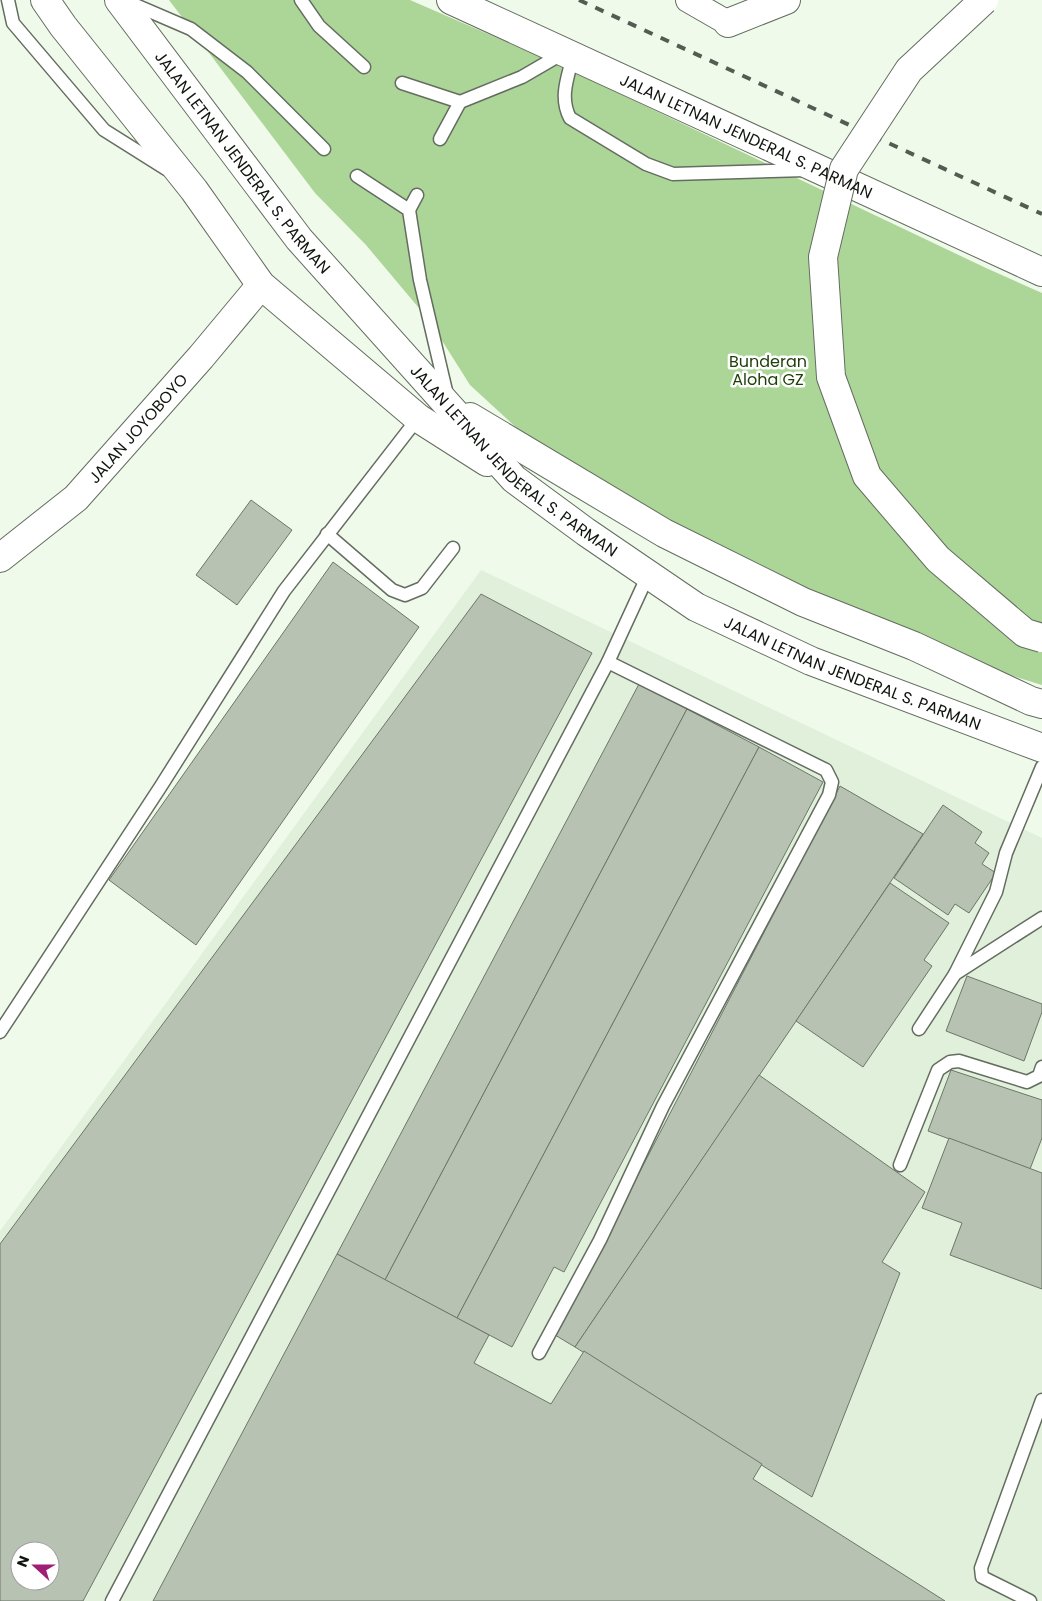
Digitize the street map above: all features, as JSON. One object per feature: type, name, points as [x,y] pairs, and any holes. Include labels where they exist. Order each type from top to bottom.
[{"type":"main road","points":[[45,0],[63,26],[194,190],[261,285],[418,418],[514,479]]},
{"type":"main road","name":"JALAN LETNAN JENDERAL S. PARMAN","points":[[118,0],[299,239],[514,479],[586,532],[649,573],[696,607],[811,661],[1042,748]]},
{"type":"main road","name":"JALAN LETNAN JENDERAL S. PARMAN","points":[[451,0],[822,169],[1042,272]]},
{"type":"main road","points":[[728,23],[786,0]]},
{"type":"main road","points":[[984,0],[909,70],[844,169],[823,257],[831,377],[868,476],[938,559],[1025,633],[1042,638]]},
{"type":"main road","name":"JALAN JOYOBOYO","points":[[0,558],[76,498],[201,357],[261,285]]},
{"type":"main road","points":[[449,405],[664,533],[804,602],[914,646],[1031,701],[1042,704]]},
{"type":"street","points":[[688,0],[728,23]]},
{"type":"lane","points":[[8,0],[13,23],[104,130],[133,146],[194,190]]},
{"type":"lane","points":[[125,0],[191,29],[246,72],[324,149]]},
{"type":"lane","points":[[301,0],[319,26],[364,67]]},
{"type":"lane","points":[[440,139],[460,102],[522,77],[569,54]]},
{"type":"lane","points":[[569,54],[564,94],[565,108],[570,118],[646,164],[673,174],[822,169]]},
{"type":"lane","points":[[402,83],[460,102]]},
{"type":"lane","points":[[357,176],[409,210]]},
{"type":"lane","points":[[417,195],[409,210],[420,280],[449,405]]},
{"type":"lane","points":[[0,1032],[161,786],[284,591],[418,418]]},
{"type":"lane","points":[[327,534],[392,590],[405,595],[422,588],[453,548]]},
{"type":"lane","points":[[112,1601],[608,662],[649,573]]},
{"type":"lane","points":[[539,1353],[600,1240],[663,1106],[829,795],[832,782],[826,770],[608,662]]},
{"type":"lane","points":[[919,1029],[955,974],[996,892],[1006,853],[1042,767]]},
{"type":"lane","points":[[955,974],[1023,928],[1042,918]]},
{"type":"lane","points":[[900,1165],[938,1070],[950,1062],[959,1061],[1027,1082],[1039,1076],[1042,1067]]},
{"type":"lane","points":[[1030,1601],[982,1576],[981,1568],[1042,1400]]},
{"type":"shaded area","points":[[481,570],[1042,838],[1042,1601],[0,1601],[0,1231]]},
{"type":"green space","name":"Bunderan Aloha GZ","points":[[169,0],[410,0],[557,64],[1042,293],[1042,685],[935,652],[680,535],[544,453],[470,385],[429,320],[366,245],[315,193]]},
{"type":"building","points":[[251,500],[292,530],[237,605],[196,575]]},
{"type":"building","points":[[333,562],[419,627],[196,945],[109,880]]},
{"type":"building","points":[[481,594],[592,653],[83,1601],[0,1601],[0,1244]]},
{"type":"building","points":[[639,684],[687,709],[385,1280],[337,1254]]},
{"type":"building","points":[[687,709],[759,747],[457,1318],[385,1280]]},
{"type":"building","points":[[759,747],[823,782],[564,1272],[554,1267],[512,1347],[457,1318]]},
{"type":"building","points":[[840,786],[923,834],[575,1347],[555,1335]]},
{"type":"building","points":[[943,805],[982,832],[975,843],[989,853],[982,864],[996,873],[969,913],[955,904],[948,915],[894,878]]},
{"type":"building","points":[[890,883],[949,923],[924,960],[932,966],[863,1067],[796,1021]]},
{"type":"building","points":[[967,976],[1042,1004],[1042,1012],[1024,1061],[946,1031]]},
{"type":"building","points":[[951,1070],[1042,1100],[1042,1138],[1030,1169],[928,1131]]},
{"type":"building","points":[[759,1075],[925,1192],[882,1262],[900,1273],[812,1497],[575,1347]]},
{"type":"building","points":[[949,1138],[1042,1173],[1042,1289],[950,1255],[962,1223],[922,1208]]},
{"type":"building","points":[[337,1254],[489,1335],[474,1363],[551,1404],[584,1351],[762,1464],[753,1479],[945,1601],[153,1601]]},
{"type":"railway","points":[[579,0],[1042,214]]}]
